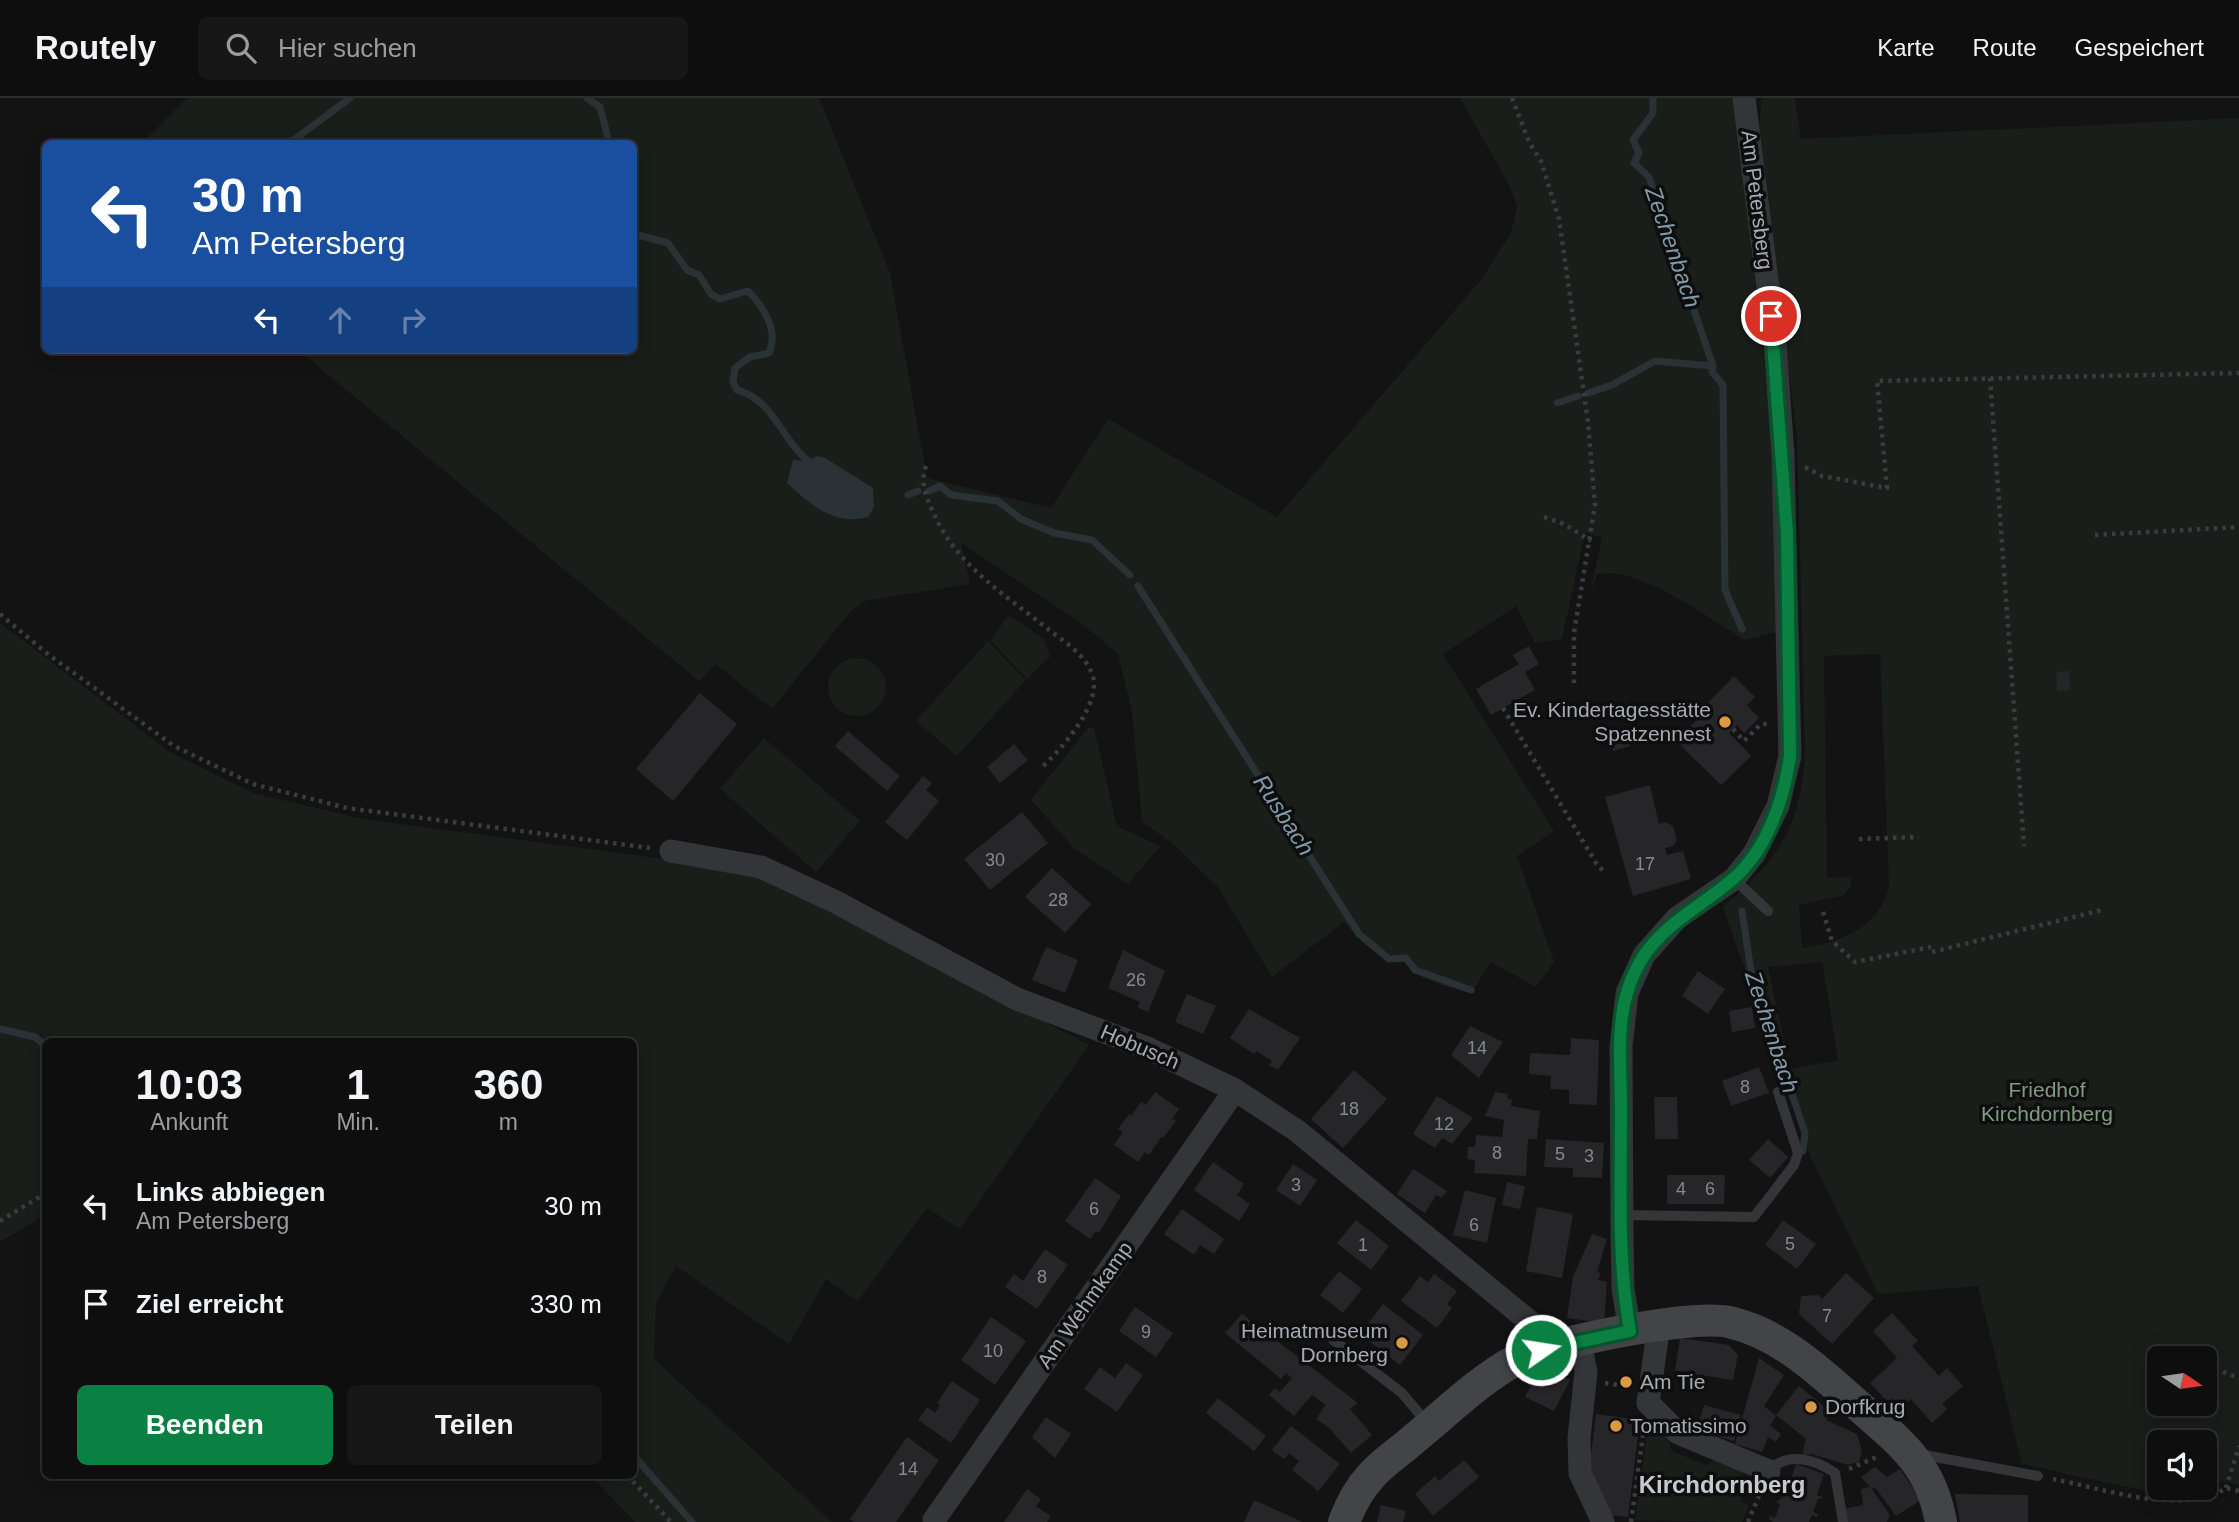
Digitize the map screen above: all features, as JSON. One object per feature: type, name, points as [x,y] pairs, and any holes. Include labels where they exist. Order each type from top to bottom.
[{"type":"street","name":"Am Petersberg","points":[[1644,1328],[1623,1289],[1621,1047],[1627,993],[1644,955],[1677,918],[1734,878],[1754,854],[1778,806],[1787,776],[1789,724],[1783,455],[1775,343],[1744,98]]},
{"type":"street","name":"Hobusch","points":[[671,851],[761,867],[834,901],[1017,999],[1147,1048],[1235,1090],[1296,1130],[1530,1321],[1541,1350]]},
{"type":"street","name":"Am Wehmkamp","points":[[934,1520],[1235,1090]]},
{"type":"street","points":[[1344,1522],[1350,1506],[1371,1475],[1498,1371],[1541,1350],[1644,1328],[1707,1319],[1730,1322],[1769,1336],[1799,1355],[1912,1452],[1928,1478],[1941,1522]]},
{"type":"street","points":[[1644,1328],[1649,1396],[1678,1433],[1769,1471]]},
{"type":"street","points":[[1580,1342],[1585,1380],[1579,1438],[1580,1473],[1603,1522]]},
{"type":"lane","points":[[1734,878],[1768,911]]},
{"type":"lane","points":[[1622,1215],[1754,1217],[1794,1165],[1798,1153],[1779,1092]]},
{"type":"lane","points":[[1332,1339],[1402,1393],[1430,1426]]},
{"type":"lane","points":[[1912,1452],[2038,1476]]},
{"type":"lane","points":[[1769,1471],[1786,1459],[1797,1458],[1835,1473],[1843,1522]]},
{"type":"path","points":[[1512,98],[1529,142],[1541,161],[1559,219],[1588,422],[1595,505],[1574,633],[1574,688]]},
{"type":"path","points":[[1783,455],[1822,477],[1887,488],[1877,381],[2239,373]]},
{"type":"path","points":[[1990,378],[2024,846]]},
{"type":"path","points":[[926,466],[923,486],[950,546],[1002,595],[1072,648],[1093,675],[1094,691],[1090,704],[1069,737],[1041,768]]},
{"type":"path","points":[[1544,517],[1564,524],[1591,541]]},
{"type":"path","points":[[2095,535],[2239,527]]},
{"type":"path","points":[[0,614],[49,655],[174,746],[253,784],[347,808],[671,851]]},
{"type":"path","points":[[1503,708],[1596,863],[1606,874]]},
{"type":"path","points":[[1732,729],[1744,741],[1761,724],[1789,724]]},
{"type":"path","points":[[1859,839],[1919,837]]},
{"type":"path","points":[[1823,912],[1832,941],[1855,962],[1932,950],[2102,910]]},
{"type":"path","points":[[0,1221],[42,1195]]},
{"type":"path","points":[[2217,1370],[2239,1378]]},
{"type":"path","points":[[1585,1380],[1649,1396],[1631,1522]]},
{"type":"path","points":[[2038,1476],[2180,1501],[2213,1496],[2226,1488],[2239,1446]]},
{"type":"path","points":[[1839,1472],[1876,1460]]},
{"type":"path","points":[[1748,1522],[1769,1471]]},
{"type":"path","points":[[631,1479],[671,1522]]},
{"type":"path","points":[[2226,1488],[2239,1491]]},
{"type":"green space","points":[[187,98],[819,98],[890,273],[927,478],[1051,508],[1108,419],[1277,517],[1480,281],[1511,233],[1517,206],[1509,185],[1460,98],[1735,98],[1775,466],[1776,632],[1745,640],[1653,585],[1614,573],[1597,574],[1590,594],[1602,537],[1585,533],[1562,639],[1535,643],[1516,606],[1443,654],[1554,831],[1517,856],[1554,962],[1536,987],[1491,962],[1472,992],[1441,985],[1416,974],[1409,960],[1369,948],[1344,922],[1272,977],[1218,887],[1172,843],[1142,822],[1132,711],[1118,654],[1080,622],[961,543],[970,584],[865,601],[851,611],[772,709],[715,664],[699,681],[303,354],[637,354],[637,140],[145,140]]},
{"type":"green space","name":"Friedhof Kirchdornberg","points":[[1762,98],[1795,98],[1801,139],[2239,118],[2239,1485],[2221,1481],[2217,1483],[2217,1430],[2147,1430],[2147,1490],[2022,1464],[1978,1286],[1878,1294],[1812,1160],[1723,907],[1758,873],[1783,840],[1792,822],[1803,779],[1805,753],[1797,437],[1759,124]],"holes":[[[1880,654],[1889,886],[1884,900],[1868,922],[1844,937],[1802,948],[1799,905],[1844,895],[1851,885],[1851,877],[1827,878],[1824,656]],[[1822,962],[1838,1060],[1790,1069],[1768,967]]]},
{"type":"green space","points":[[1009,615],[1044,639],[1050,657],[1027,679],[990,640]]},
{"type":"green space","points":[[0,623],[170,752],[253,793],[363,819],[686,862],[756,875],[902,946],[1089,1045],[960,1229],[927,1208],[858,1301],[826,1279],[789,1344],[676,1266],[656,1303],[654,1359],[832,1522],[635,1522],[594,1479],[637,1479],[637,1038],[42,1038],[42,1217],[0,1242]]},
{"type":"green space","points":[[988,641],[1026,680],[957,756],[916,721]]},
{"type":"green space","points":[[851,658],[863,658],[878,666],[886,681],[886,693],[878,708],[863,716],[851,716],[836,708],[828,693],[828,681],[836,666]]},
{"type":"green space","points":[[1089,727],[1094,728],[1117,826],[1160,846],[1128,884],[1075,849],[1031,800]]},
{"type":"green space","points":[[764,738],[860,821],[816,872],[720,789]]},
{"type":"green space","points":[[1648,1426],[1665,1434],[1672,1451],[1706,1465],[1715,1459],[1743,1472],[1741,1501],[1749,1505],[1742,1522],[1635,1520]]},
{"type":"shaded area","points":[[817,456],[825,458],[873,488],[874,507],[868,517],[844,519],[824,512],[787,483],[793,460],[807,461]]},
{"type":"building","points":[[1529,646],[1539,664],[1525,672],[1535,690],[1491,715],[1476,689],[1519,664],[1513,655]]},
{"type":"building","points":[[2069,671],[2070,690],[2057,691],[2056,672]]},
{"type":"building","points":[[1734,676],[1755,697],[1747,705],[1759,718],[1744,733],[1737,725],[1729,733],[1751,756],[1721,785],[1676,741],[1698,719],[1695,716]]},
{"type":"building","points":[[700,693],[737,724],[673,801],[636,769]]},
{"type":"building","points":[[1625,727],[1630,746],[1613,751],[1608,731]]},
{"type":"building","points":[[848,731],[900,776],[887,791],[835,746]]},
{"type":"building","points":[[1014,744],[1028,760],[1000,783],[987,767]]},
{"type":"building","points":[[923,776],[932,783],[926,790],[939,801],[907,840],[885,822]]},
{"type":"building","points":[[1650,785],[1659,824],[1666,822],[1673,826],[1677,840],[1673,846],[1665,848],[1667,855],[1683,851],[1691,879],[1633,896],[1605,797]]},
{"type":"building","points":[[1022,812],[1048,843],[990,890],[964,859]]},
{"type":"building","points":[[1052,868],[1091,904],[1065,933],[1025,897]]},
{"type":"building","points":[[1046,947],[1078,960],[1065,993],[1032,980]]},
{"type":"building","points":[[1123,950],[1165,971],[1148,1012],[1137,1007],[1140,1002],[1108,988]]},
{"type":"building","points":[[1698,971],[1725,989],[1708,1014],[1682,996]]},
{"type":"building","points":[[1187,994],[1216,1006],[1203,1034],[1175,1022]]},
{"type":"building","points":[[1752,1007],[1755,1028],[1732,1032],[1729,1011]]},
{"type":"building","points":[[1249,1009],[1300,1038],[1278,1070],[1269,1065],[1272,1061],[1257,1051],[1254,1054],[1230,1038]]},
{"type":"building","points":[[1470,1026],[1503,1042],[1479,1078],[1451,1055]]},
{"type":"building","points":[[1571,1038],[1599,1040],[1597,1105],[1569,1104],[1569,1090],[1550,1089],[1551,1076],[1529,1074],[1530,1053],[1570,1055]]},
{"type":"building","points":[[1759,1067],[1769,1093],[1731,1106],[1722,1081]]},
{"type":"building","points":[[1354,1070],[1387,1099],[1343,1148],[1311,1119]]},
{"type":"building","points":[[1155,1092],[1179,1109],[1172,1119],[1176,1121],[1163,1138],[1161,1137],[1149,1155],[1145,1152],[1138,1162],[1114,1145],[1123,1132],[1118,1129],[1129,1114],[1131,1116],[1141,1102],[1146,1105]]},
{"type":"building","points":[[1495,1092],[1508,1094],[1507,1098],[1512,1100],[1511,1106],[1540,1111],[1537,1139],[1528,1139],[1526,1176],[1474,1173],[1475,1160],[1467,1159],[1468,1147],[1475,1147],[1476,1135],[1502,1137],[1504,1120],[1485,1116]]},
{"type":"building","points":[[1437,1096],[1473,1118],[1452,1144],[1442,1138],[1435,1148],[1413,1134]]},
{"type":"building","points":[[1654,1097],[1677,1097],[1678,1139],[1655,1139]]},
{"type":"building","points":[[1546,1139],[1604,1143],[1602,1178],[1573,1177],[1573,1168],[1544,1167]]},
{"type":"building","points":[[1768,1139],[1788,1157],[1770,1178],[1749,1160]]},
{"type":"building","points":[[1213,1162],[1244,1184],[1237,1195],[1250,1204],[1239,1221],[1194,1190]]},
{"type":"building","points":[[1293,1164],[1317,1180],[1300,1206],[1276,1190]]},
{"type":"building","points":[[1413,1169],[1447,1191],[1442,1198],[1436,1195],[1425,1213],[1397,1194]]},
{"type":"building","points":[[1667,1175],[1725,1175],[1724,1204],[1667,1204]]},
{"type":"building","points":[[1095,1178],[1121,1196],[1099,1233],[1096,1231],[1090,1239],[1065,1221]]},
{"type":"building","points":[[1507,1182],[1525,1186],[1520,1209],[1502,1205]]},
{"type":"building","points":[[1465,1190],[1496,1198],[1487,1243],[1453,1235]]},
{"type":"building","points":[[1537,1207],[1573,1214],[1562,1278],[1526,1271]]},
{"type":"building","points":[[1182,1209],[1224,1239],[1214,1254],[1200,1245],[1194,1255],[1164,1234]]},
{"type":"building","points":[[1356,1220],[1389,1246],[1371,1270],[1337,1243]]},
{"type":"building","points":[[1783,1220],[1816,1244],[1797,1269],[1765,1245]]},
{"type":"building","points":[[1592,1234],[1607,1239],[1597,1272],[1601,1273],[1598,1280],[1607,1282],[1604,1323],[1567,1318],[1573,1277]]},
{"type":"building","points":[[1045,1249],[1068,1265],[1037,1309],[1005,1287],[1014,1274],[1023,1281]]},
{"type":"building","points":[[1339,1271],[1362,1289],[1343,1313],[1320,1295]]},
{"type":"building","points":[[1846,1273],[1874,1298],[1832,1344],[1799,1314],[1801,1296],[1818,1295],[1822,1299]]},
{"type":"building","points":[[1434,1274],[1457,1291],[1447,1304],[1452,1308],[1437,1328],[1401,1301],[1420,1276],[1428,1282]]},
{"type":"building","points":[[1383,1304],[1423,1335],[1400,1365],[1360,1334]]},
{"type":"building","points":[[1135,1307],[1173,1333],[1156,1357],[1119,1331]]},
{"type":"building","points":[[1892,1313],[1918,1341],[1912,1346],[1939,1376],[1947,1368],[1963,1386],[1942,1404],[1947,1409],[1932,1423],[1911,1399],[1897,1412],[1870,1383],[1897,1358],[1873,1331]]},
{"type":"building","points":[[1242,1314],[1358,1403],[1350,1409],[1372,1435],[1351,1453],[1329,1428],[1316,1419],[1326,1405],[1312,1395],[1294,1416],[1269,1395],[1275,1388],[1280,1392],[1292,1378],[1286,1373],[1281,1379],[1225,1333]]},
{"type":"building","points":[[991,1317],[1026,1341],[995,1385],[961,1360]]},
{"type":"building","points":[[1680,1338],[1729,1345],[1738,1355],[1733,1380],[1675,1371]]},
{"type":"building","points":[[1759,1358],[1784,1375],[1764,1406],[1776,1416],[1770,1426],[1781,1434],[1776,1442],[1768,1437],[1762,1452],[1735,1444]]},
{"type":"building","points":[[1126,1363],[1143,1375],[1117,1412],[1084,1389],[1100,1367],[1115,1378]]},
{"type":"building","points":[[1541,1366],[1570,1380],[1554,1411],[1525,1397]]},
{"type":"building","points":[[952,1381],[980,1400],[951,1443],[918,1420],[927,1407],[935,1413],[940,1405],[937,1403]]},
{"type":"building","points":[[1799,1386],[1832,1413],[1826,1420],[1857,1434],[1862,1451],[1859,1462],[1848,1465],[1812,1454],[1802,1456],[1806,1439],[1776,1415]]},
{"type":"building","points":[[1218,1398],[1266,1436],[1254,1451],[1206,1413]]},
{"type":"building","points":[[1704,1405],[1741,1415],[1734,1441],[1696,1431]]},
{"type":"building","points":[[1596,1414],[1640,1420],[1628,1517],[1607,1515],[1589,1472]]},
{"type":"building","points":[[1046,1417],[1071,1434],[1055,1458],[1032,1437]]},
{"type":"building","points":[[1291,1426],[1340,1464],[1318,1491],[1292,1470],[1299,1461],[1289,1453],[1284,1459],[1272,1450]]},
{"type":"building","points":[[907,1437],[939,1460],[896,1522],[854,1522],[850,1519]]},
{"type":"building","points":[[1464,1460],[1479,1477],[1433,1516],[1415,1494],[1435,1476],[1439,1481]]},
{"type":"building","points":[[1796,1464],[1824,1474],[1817,1495],[1824,1498],[1818,1499],[1813,1512],[1818,1514],[1817,1517],[1812,1515],[1809,1522],[1773,1522],[1769,1519],[1770,1516],[1775,1518],[1780,1504],[1776,1502],[1783,1497],[1768,1491],[1774,1478],[1789,1485]]},
{"type":"building","points":[[1875,1467],[1887,1477],[1900,1469],[1921,1500],[1896,1516],[1875,1487],[1872,1489],[1861,1477]]},
{"type":"building","points":[[1870,1487],[1890,1515],[1887,1522],[1846,1522],[1844,1509],[1863,1505],[1861,1489]]},
{"type":"building","points":[[1027,1489],[1041,1499],[1036,1506],[1051,1516],[1047,1522],[1004,1522]]},
{"type":"building","points":[[1955,1494],[2028,1495],[2028,1522],[1960,1522]]},
{"type":"building","points":[[1254,1500],[1303,1522],[1244,1522]]},
{"type":"building","points":[[1381,1505],[1406,1511],[1403,1522],[1377,1522]]},
{"type":"waterway","name":"Rusbach","points":[[293,140],[350,98]]},
{"type":"waterway","name":"Rusbach","points":[[587,98],[600,107],[607,140]]},
{"type":"waterway","name":"Zechenbach","points":[[1653,98],[1653,113],[1633,140],[1639,153],[1634,163],[1649,177],[1713,366],[1712,372],[1723,385],[1725,590],[1742,629]]},
{"type":"waterway","name":"Rusbach","points":[[637,235],[668,243],[687,270],[699,275],[711,294],[720,299],[748,291],[759,304],[771,328],[772,345],[769,353],[750,357],[735,368],[733,382],[737,390],[750,395],[770,412],[793,445],[812,464]]},
{"type":"waterway","name":"Zechenbach","points":[[1588,393],[1612,385],[1655,361],[1713,366]]},
{"type":"waterway","name":"Zechenbach","points":[[1557,403],[1578,396]]},
{"type":"waterway","name":"Rusbach","points":[[929,491],[940,486],[951,495],[998,501],[1021,519],[1054,533],[1092,540],[1130,575]]},
{"type":"waterway","name":"Rusbach","points":[[908,495],[918,491]]},
{"type":"waterway","name":"Rusbach","points":[[1138,586],[1359,934],[1389,959],[1406,958],[1415,970],[1471,990]]},
{"type":"waterway","name":"Zechenbach","points":[[1742,911],[1751,971],[1805,1133],[1803,1151]]},
{"type":"waterway","points":[[0,1029],[35,1037],[42,1043]]},
{"type":"waterway","points":[[637,1459],[692,1522]]},
{"type":"place","name":"Ev. Kindertagesstätte Spatzennest","points":[[1725,722]]},
{"type":"place","name":"Heimatmuseum Dornberg","points":[[1402,1343]]},
{"type":"place","name":"Am Tie","points":[[1626,1382]]},
{"type":"place","name":"Dorfkrug","points":[[1811,1407]]},
{"type":"place","name":"Tomatissimo","points":[[1616,1426]]},
{"type":"district","name":"Kirchdornberg","points":[[1722,1485]]},
{"type":"route","points":[[1541,1350],[1630,1331],[1623,1289],[1622,1236],[1621,1047],[1627,993],[1644,955],[1677,918],[1734,878],[1754,854],[1769,828],[1787,776],[1790,756],[1787,533],[1771,316]]}]
